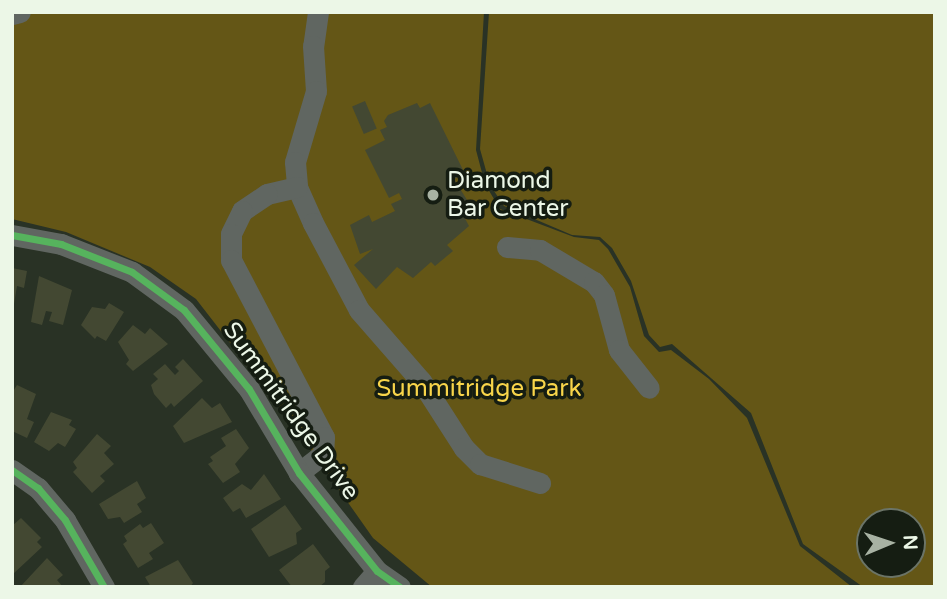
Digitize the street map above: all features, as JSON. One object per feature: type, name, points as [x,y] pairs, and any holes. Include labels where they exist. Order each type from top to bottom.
[{"type":"street","points":[[12,14],[20,12]]},
{"type":"street","points":[[318,12],[313,46],[316,91],[295,162],[298,187],[359,310],[421,382],[464,448],[480,464],[540,483]]},
{"type":"street","points":[[298,187],[267,194],[242,211],[231,234],[231,260],[324,438],[323,454],[299,473]]},
{"type":"street","name":"Summitridge Drive","points":[[12,235],[61,244],[132,272],[184,310],[249,389],[299,473],[370,579],[400,587]]},
{"type":"street","points":[[506,247],[540,250],[594,282],[604,295],[619,350],[649,388]]},
{"type":"street","points":[[12,470],[38,488],[65,520],[104,587]]},
{"type":"green space","name":"Summitridge Park","points":[[12,12],[484,12],[476,150],[485,184],[500,209],[574,237],[599,240],[608,249],[630,287],[644,336],[659,352],[671,350],[709,379],[747,418],[800,546],[852,587],[432,587],[373,538],[287,416],[196,299],[150,267],[66,232],[12,219]]},
{"type":"green space","points":[[489,12],[935,12],[935,587],[863,587],[803,544],[751,413],[672,344],[660,347],[649,335],[631,281],[612,248],[600,237],[572,235],[504,206],[490,185],[480,149]]},
{"type":"building","points":[[365,101],[377,129],[364,134],[352,106]]},
{"type":"building","name":"Diamond Bar Center","points":[[417,103],[420,108],[430,103],[465,174],[454,179],[472,208],[462,213],[469,226],[447,245],[453,251],[435,266],[431,262],[413,278],[397,267],[376,289],[354,265],[373,249],[360,254],[350,225],[369,215],[372,222],[395,211],[391,204],[402,199],[399,193],[389,198],[365,150],[385,140],[380,130],[387,127],[384,121],[388,115]]},
{"type":"building","points":[[12,268],[27,271],[24,288],[17,286],[14,304]]},
{"type":"building","points":[[39,276],[72,290],[63,325],[49,321],[52,312],[46,311],[42,325],[31,322]]},
{"type":"building","points":[[109,303],[124,312],[106,341],[97,336],[95,339],[81,325],[92,307],[105,309]]},
{"type":"building","points":[[133,325],[145,334],[150,328],[168,344],[133,371],[126,364],[129,360],[118,342]]},
{"type":"building","points":[[183,359],[203,381],[174,407],[171,403],[166,408],[154,394],[151,385],[158,379],[153,374],[165,364],[175,375],[179,371],[175,367]]},
{"type":"building","points":[[17,385],[36,394],[27,419],[34,422],[27,438],[12,431],[12,393]]},
{"type":"building","points":[[202,398],[212,408],[220,403],[232,422],[184,443],[173,426]]},
{"type":"building","points":[[51,412],[72,420],[69,425],[76,429],[65,447],[58,443],[49,451],[34,442]]},
{"type":"building","points":[[236,429],[249,448],[235,464],[240,472],[223,483],[208,464],[213,461],[210,457],[226,446],[221,438]]},
{"type":"building","points":[[97,434],[111,446],[104,453],[114,464],[100,476],[105,481],[92,493],[73,472],[77,468],[73,462]]},
{"type":"building","points":[[264,474],[281,499],[246,518],[240,508],[233,512],[223,498],[242,484],[251,490]]},
{"type":"building","points":[[137,481],[146,498],[137,504],[142,512],[124,523],[120,517],[108,519],[99,504]]},
{"type":"building","points":[[285,505],[302,529],[296,533],[297,544],[269,557],[251,529]]},
{"type":"building","points":[[21,518],[41,538],[37,542],[42,547],[12,575],[12,526]]},
{"type":"building","points":[[151,523],[164,543],[149,553],[153,559],[138,568],[123,544],[127,541],[124,536],[140,524],[143,528]]},
{"type":"building","points":[[313,544],[330,567],[325,571],[325,582],[319,587],[292,587],[279,570]]},
{"type":"building","points":[[47,558],[63,575],[57,580],[63,587],[20,587]]},
{"type":"building","points":[[178,560],[193,583],[190,587],[151,587],[145,577]]},
{"type":"cycle path","points":[[12,235],[61,244],[132,272],[184,310],[249,389],[299,473],[377,571],[400,587]]},
{"type":"cycle path","points":[[12,470],[38,488],[65,520],[104,587]]},
{"type":"place","name":"Diamond Bar Center","points":[[433,195]]}]
